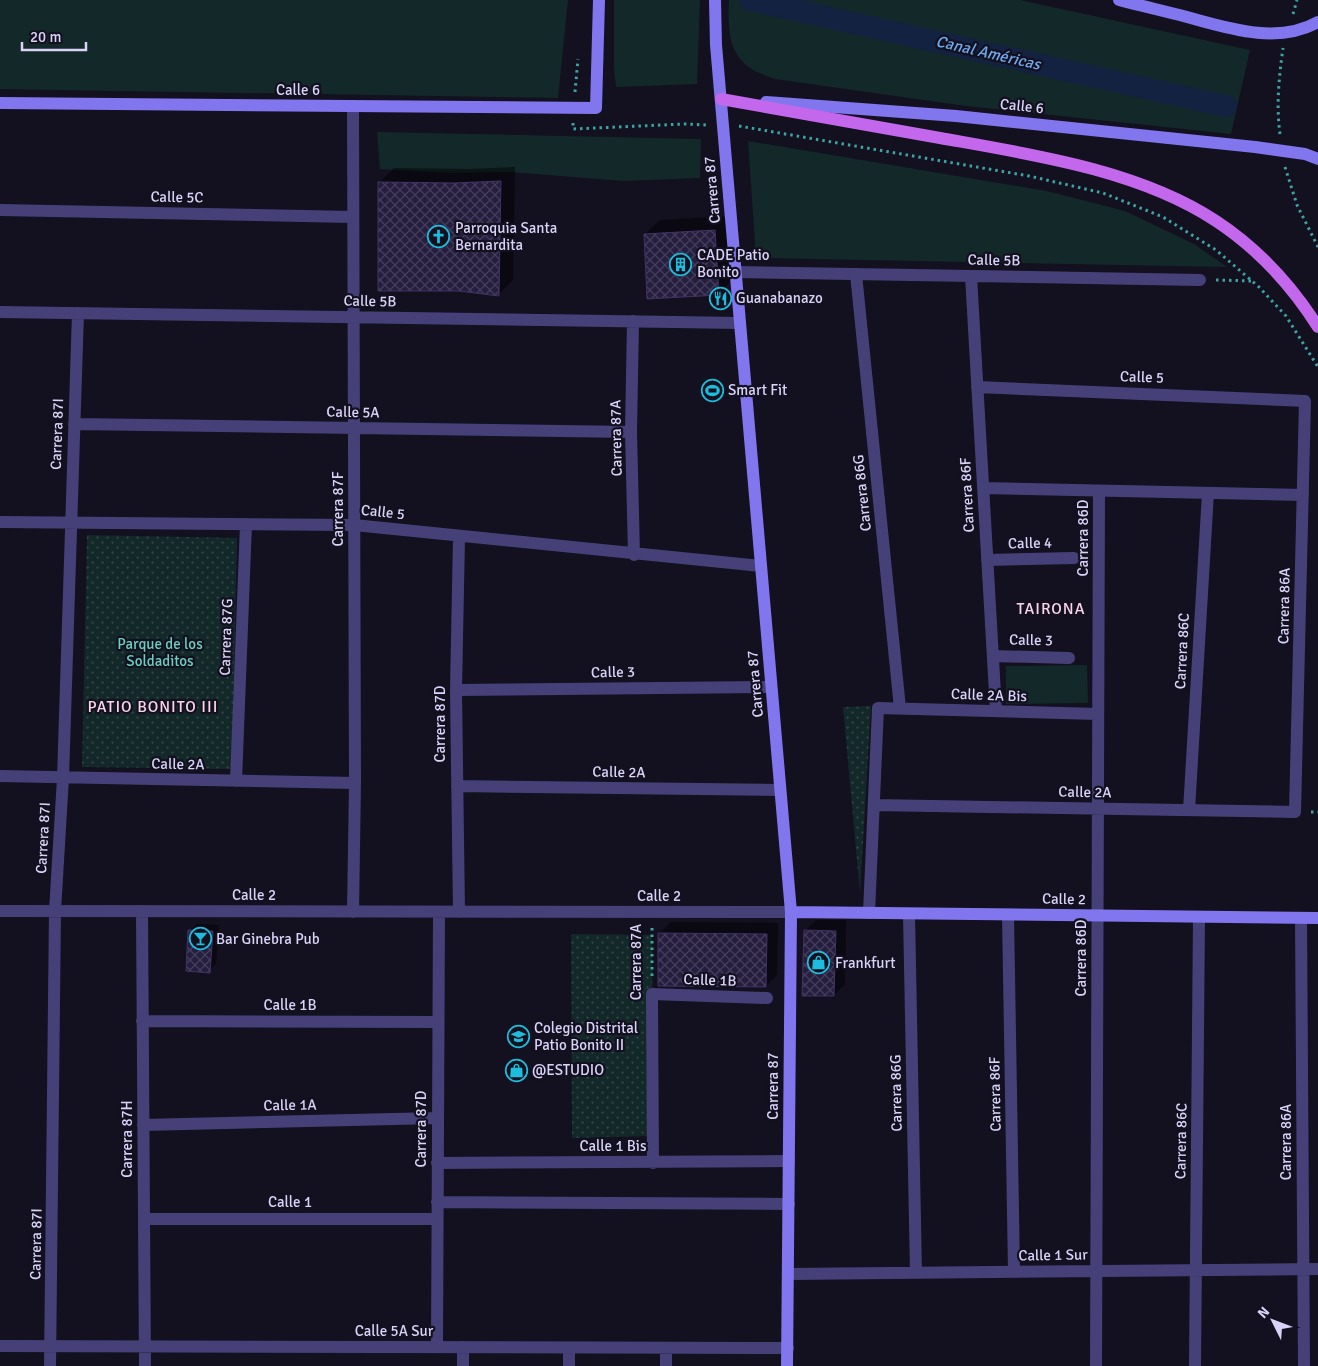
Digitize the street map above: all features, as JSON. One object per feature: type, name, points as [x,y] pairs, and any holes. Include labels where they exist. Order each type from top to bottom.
[{"type":"main road","points":[[721,99],[1016,151],[1116,176],[1170,196],[1216,221],[1252,248],[1282,278],[1318,327]]},
{"type":"street","name":"Carrera 87","points":[[715,0],[714,24],[791,912],[787,1366]]},
{"type":"street","points":[[1119,0],[1241,30],[1269,33],[1295,31],[1318,22]]},
{"type":"street","name":"Calle 6","points":[[0,103],[596,108],[599,2]]},
{"type":"street","name":"Calle 6","points":[[721,99],[956,116],[1255,147],[1305,154],[1318,159]]},
{"type":"street","name":"Carrera 87F","points":[[353,106],[355,783],[353,912]]},
{"type":"street","name":"Calle 5C","points":[[0,210],[353,217]]},
{"type":"street","name":"Calle 5B","points":[[736,272],[1200,280]]},
{"type":"street","name":"Carrera 86G","points":[[856,274],[900,708]]},
{"type":"street","name":"Carrera 86F","points":[[971,276],[996,712]]},
{"type":"street","name":"Calle 5B","points":[[0,312],[740,323]]},
{"type":"street","name":"Carrera 87I","points":[[50,1366],[55,911],[63,778],[78,313]]},
{"type":"street","name":"Carrera 87A","points":[[633,321],[631,432],[634,555]]},
{"type":"street","name":"Calle 5","points":[[977,387],[1305,401]]},
{"type":"street","name":"Carrera 86A","points":[[1295,812],[1305,401]]},
{"type":"street","name":"Calle 5A","points":[[74,424],[631,432]]},
{"type":"street","points":[[983,488],[1303,495]]},
{"type":"street","name":"Carrera 86D","points":[[1096,1366],[1099,491]]},
{"type":"street","name":"Carrera 86C","points":[[1189,810],[1208,493]]},
{"type":"street","name":"Calle 5","points":[[0,522],[354,525],[634,555],[761,566]]},
{"type":"street","name":"Carrera 87G","points":[[236,781],[246,524]]},
{"type":"street","name":"Carrera 87D","points":[[459,537],[456,690],[459,912]]},
{"type":"street","name":"Calle 4","points":[[987,560],[1074,558]]},
{"type":"street","name":"Calle 3","points":[[993,656],[1069,658]]},
{"type":"street","name":"Calle 3","points":[[456,690],[771,687]]},
{"type":"street","name":"Calle 2A Bis","points":[[874,804],[878,708],[1098,714]]},
{"type":"street","name":"Calle 2A","points":[[0,776],[355,783]]},
{"type":"street","name":"Calle 2A","points":[[457,786],[780,790]]},
{"type":"street","points":[[869,913],[874,804]]},
{"type":"street","name":"Calle 2A","points":[[874,804],[1295,812]]},
{"type":"street","name":"Calle 2","points":[[0,911],[791,912],[1318,918]]},
{"type":"street","name":"Carrera 87H","points":[[142,911],[145,1366]]},
{"type":"street","name":"Carrera 87D","points":[[437,1347],[439,912]]},
{"type":"street","name":"Carrera 86G","points":[[909,914],[916,1273]]},
{"type":"street","name":"Carrera 86F","points":[[1008,915],[1014,1272]]},
{"type":"street","name":"Carrera 86C","points":[[1195,1366],[1199,917]]},
{"type":"street","name":"Carrera 86A","points":[[1301,918],[1304,1366]]},
{"type":"street","name":"Carrera 87A","points":[[652,994],[653,1162]]},
{"type":"street","name":"Calle 1B","points":[[652,994],[766,998]]},
{"type":"street","name":"Calle 1B","points":[[142,1021],[437,1022]]},
{"type":"street","name":"Calle 1A","points":[[143,1125],[438,1118]]},
{"type":"street","name":"Calle 1 Bis","points":[[438,1163],[789,1162]]},
{"type":"street","points":[[437,1202],[788,1204]]},
{"type":"street","name":"Calle 1","points":[[144,1219],[437,1219]]},
{"type":"street","name":"Calle 1 Sur","points":[[788,1274],[1318,1269]]},
{"type":"street","name":"Calle 5A Sur","points":[[0,1346],[788,1348]]},
{"type":"street","points":[[463,1347],[463,1366]]},
{"type":"street","points":[[569,1348],[569,1366]]},
{"type":"street","points":[[666,1348],[666,1366]]},
{"type":"path","points":[[1291,19],[1298,0]]},
{"type":"path","points":[[1280,139],[1278,80],[1284,46]]},
{"type":"path","points":[[572,130],[684,124],[744,126],[1029,176],[1103,193],[1163,217],[1216,250],[1252,280],[1286,316],[1318,367]]},
{"type":"path","points":[[1284,164],[1297,205],[1318,247]]},
{"type":"path","points":[[1200,280],[1252,280]]},
{"type":"path","name":"Carrera 87A","points":[[652,994],[653,912]]},
{"type":"green space","points":[[0,0],[568,0],[558,98],[0,89]]},
{"type":"green space","points":[[614,0],[700,0],[697,84],[616,87],[614,69]]},
{"type":"green space","points":[[729,0],[1020,0],[1250,50],[1231,134],[966,106],[775,79],[753,70],[744,64],[738,56],[729,30]]},
{"type":"green space","points":[[377,132],[701,139],[700,178],[623,181],[510,172],[450,173],[380,169]]},
{"type":"green space","points":[[748,141],[1047,191],[1125,211],[1194,244],[1227,267],[756,258]]},
{"type":"green space","name":"Parque de los Soldaditos","points":[[87,535],[237,538],[232,769],[82,767]]},
{"type":"green space","points":[[1087,665],[1088,703],[1006,704],[1006,666]]},
{"type":"green space","points":[[871,706],[860,893],[843,707]]},
{"type":"green space","points":[[571,934],[652,935],[653,1136],[572,1138]]},
{"type":"building","name":"Parroquia Santa Bernardita","points":[[501,181],[499,296],[459,291],[378,291],[378,182],[454,183]]},
{"type":"building","name":"CADE Patio Bonito","points":[[715,230],[719,295],[647,299],[644,234]]},
{"type":"building","points":[[188,930],[213,931],[210,973],[186,971]]},
{"type":"building","name":"Frankfurt","points":[[804,930],[836,931],[834,996],[802,996]]},
{"type":"building","points":[[658,933],[767,934],[766,987],[658,986]]},
{"type":"waterway","name":"Canal Américas","points":[[750,0],[1226,106]]},
{"type":"place","name":"Parroquia Santa Bernardita","points":[[439,237]]},
{"type":"place","name":"CADE Patio Bonito","points":[[681,264]]},
{"type":"place","name":"Guanabanazo","points":[[720,298]]},
{"type":"place","name":"Smart Fit","points":[[712,390]]},
{"type":"place","name":"Bar Ginebra Pub","points":[[200,939]]},
{"type":"place","name":"Frankfurt","points":[[819,963]]},
{"type":"place","name":"Colegio Distrital Patio Bonito II","points":[[518,1037]]},
{"type":"place","name":"@ESTUDIO","points":[[516,1070]]},
{"type":"district","name":"TAIRONA","points":[[1051,609]]},
{"type":"district","name":"PATIO BONITO III","points":[[153,707]]}]
